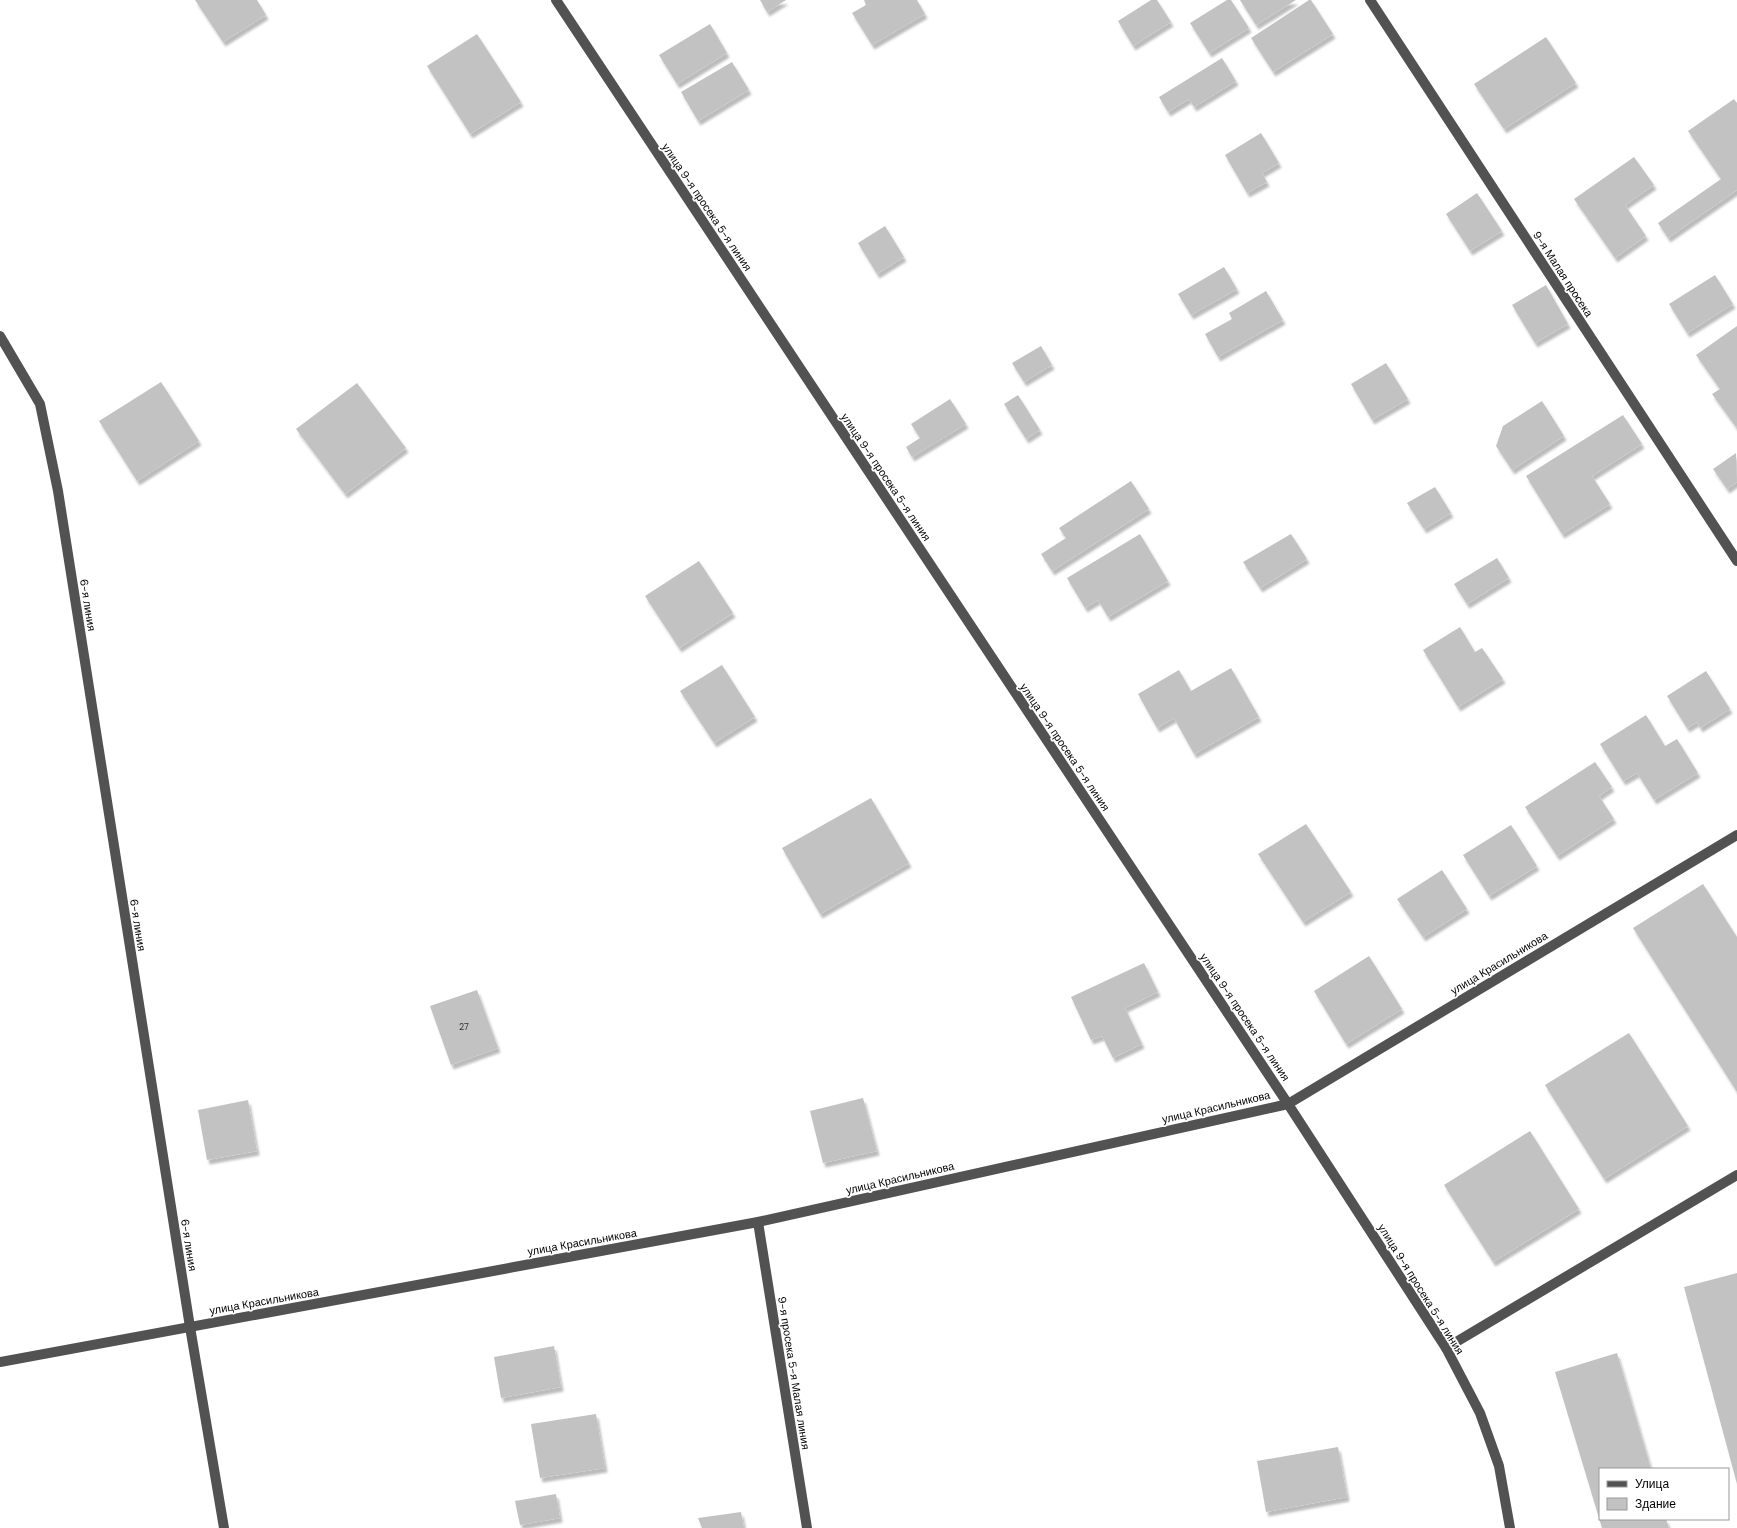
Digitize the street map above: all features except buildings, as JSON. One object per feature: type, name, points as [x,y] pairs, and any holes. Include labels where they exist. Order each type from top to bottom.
[{"type":"street","name":"улица 9-я просека 5-я линия","points":[[556,0],[1288,1104],[1446,1348],[1480,1413],[1485,1426],[1499,1466],[1510,1528]]},
{"type":"street","name":"9-я Малая просека","points":[[1370,0],[1737,561]]},
{"type":"street","name":"6-я линия","points":[[0,336],[40,404],[58,491],[190,1327],[224,1528]]},
{"type":"street","name":"улица Красильникова","points":[[0,1362],[758,1222],[1288,1104],[1737,835]]},
{"type":"street","points":[[1446,1348],[1737,1175]]},
{"type":"street","name":"9-я просека 5-я Малая линия","points":[[758,1222],[807,1528]]}]
